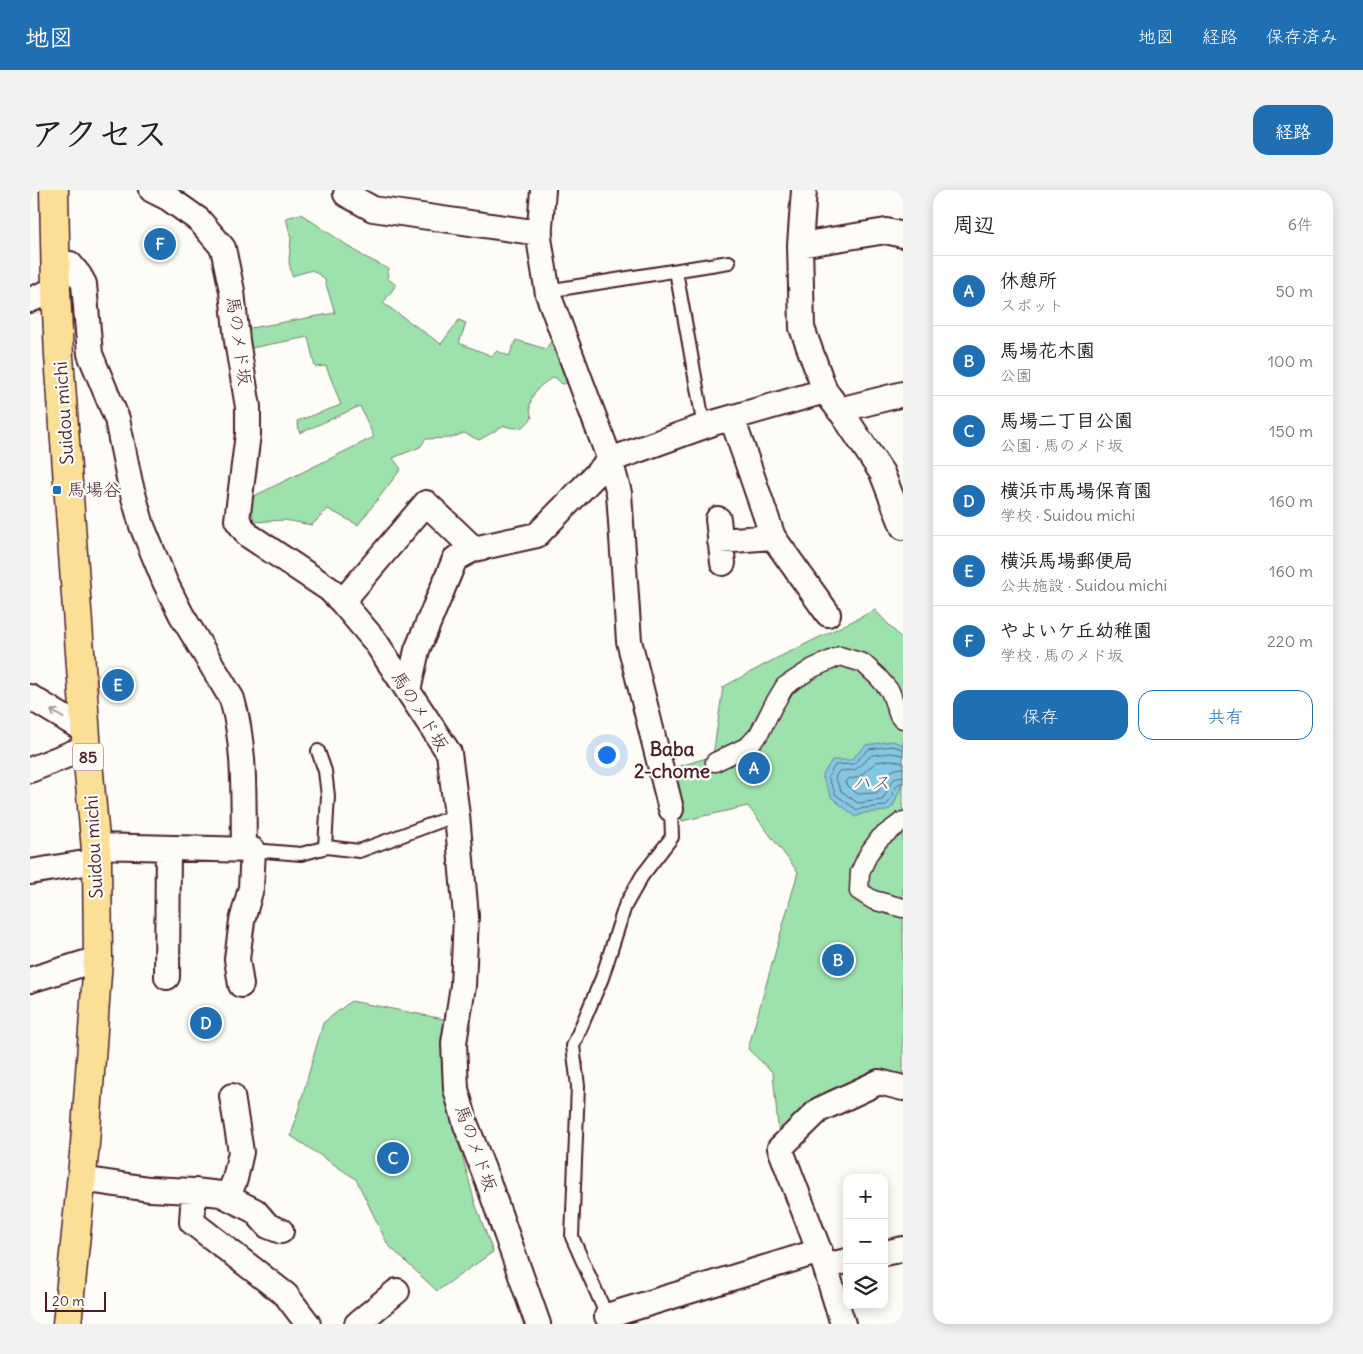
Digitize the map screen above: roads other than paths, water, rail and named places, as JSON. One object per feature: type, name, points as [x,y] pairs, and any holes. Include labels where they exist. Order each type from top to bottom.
[{"type":"main road","name":"Suidou michi","points":[[54,190],[59,356],[96,854],[98,959],[85,1144],[67,1324]]},
{"type":"street","name":"馬のメド坂","points":[[152,190],[168,198],[199,220],[223,248],[232,291],[237,342],[248,407],[248,434],[238,520],[248,535],[329,589],[342,602],[375,641],[449,753],[457,815],[466,916],[463,986],[454,1043],[456,1089],[466,1125],[538,1324]]},
{"type":"street","points":[[543,190],[540,233],[548,291],[564,339],[610,460],[619,493],[629,641],[671,809]]},
{"type":"street","points":[[804,190],[800,245],[802,328],[825,391],[882,473],[902,521]]},
{"type":"street","points":[[346,194],[373,209],[540,233]]},
{"type":"street","points":[[800,245],[886,231],[903,238]]},
{"type":"street","points":[[30,300],[70,264],[80,275],[84,284],[90,354],[117,419],[130,483],[142,526],[165,582],[181,614],[232,699],[241,743],[251,888],[242,921],[237,959],[241,985]]},
{"type":"street","points":[[408,691],[418,650],[455,559],[474,549],[536,535],[610,460],[732,418],[825,391]]},
{"type":"street","points":[[839,410],[903,394]]},
{"type":"street","points":[[732,418],[773,537],[828,614]]},
{"type":"street","points":[[342,602],[426,502],[474,549]]},
{"type":"street","points":[[720,541],[773,537]]},
{"type":"street","points":[[715,762],[748,746],[759,734],[785,686],[813,668],[840,656],[863,664],[878,677],[890,691],[899,716],[903,719]]},
{"type":"street","points":[[30,697],[76,725],[87,738],[75,752],[30,770]]},
{"type":"street","points":[[903,821],[880,838],[870,853],[860,872],[859,891],[873,900],[903,908]]},
{"type":"street","points":[[30,872],[96,854],[168,848],[248,850]]},
{"type":"street","points":[[167,977],[168,848]]},
{"type":"street","points":[[30,980],[98,959]]},
{"type":"street","points":[[843,1324],[830,1259],[780,1148],[819,1110],[879,1082],[903,1088]]},
{"type":"street","points":[[228,1197],[235,1180],[241,1152],[232,1096]]},
{"type":"street","points":[[80,1179],[149,1189],[221,1194],[254,1211],[268,1226],[281,1231]]},
{"type":"street","points":[[194,1191],[192,1222],[286,1295],[308,1324]]},
{"type":"street","points":[[888,1252],[903,1249]]},
{"type":"street","points":[[607,1316],[830,1259]]},
{"type":"street","points":[[357,1324],[397,1291]]},
{"type":"lane","points":[[548,291],[729,262]]},
{"type":"lane","points":[[676,271],[704,427]]},
{"type":"lane","points":[[318,751],[325,771],[328,796],[325,847]]},
{"type":"lane","points":[[607,1316],[572,1237],[578,1086],[573,1046],[602,978],[625,906],[642,876],[672,837],[671,809]]},
{"type":"lane","points":[[248,850],[301,854],[325,847],[359,851],[457,815]]},
{"type":"water","name":"ハス","points":[[893,741],[903,745],[903,782],[893,806],[887,811],[864,813],[856,817],[832,798],[822,776],[832,760],[851,760],[866,745]]},
{"type":"place","name":"やよいケ丘幼稚園","points":[[160,244]]},
{"type":"place","name":"馬場谷","points":[[57,490]]},
{"type":"place","name":"横浜馬場郵便局","points":[[118,685]]},
{"type":"place","name":"休憩所","points":[[754,768]]},
{"type":"place","name":"馬場花木園","points":[[838,960]]},
{"type":"place","name":"横浜市馬場保育園","points":[[206,1023]]},
{"type":"place","name":"馬場二丁目公園","points":[[393,1158]]},
{"type":"district","name":"Baba 2-chome","points":[[672,760]]}]
